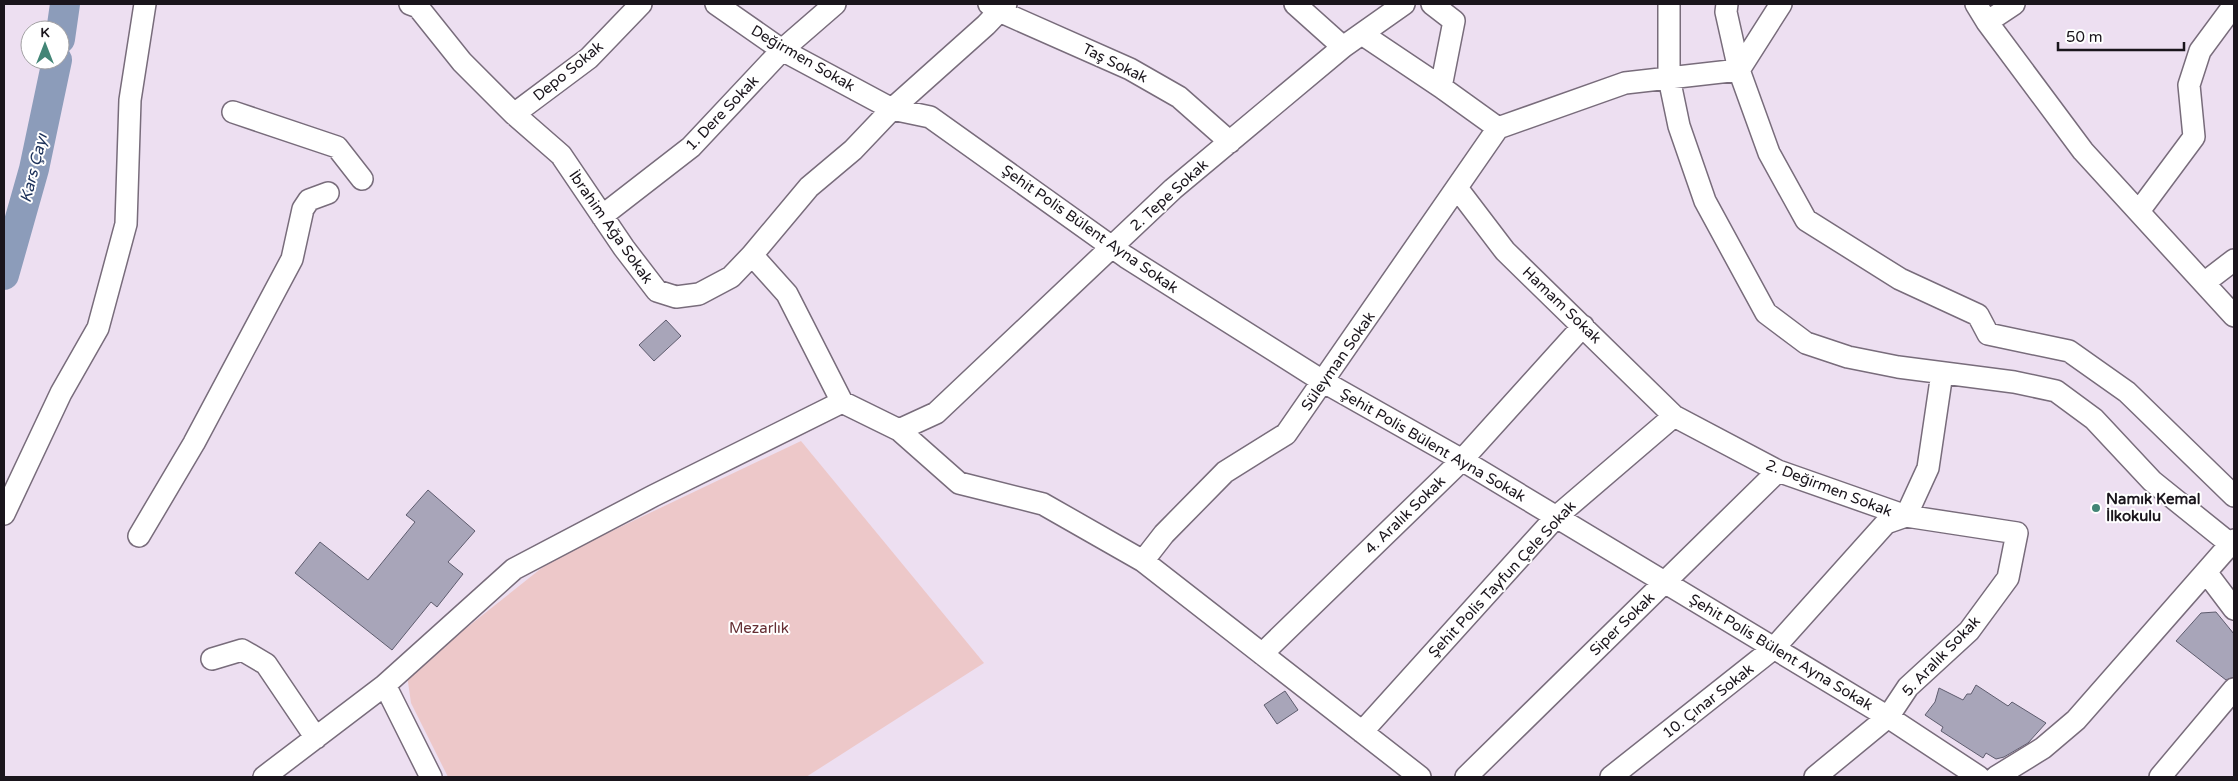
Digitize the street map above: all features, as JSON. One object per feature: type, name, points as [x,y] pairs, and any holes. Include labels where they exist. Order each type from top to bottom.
[{"type":"street","points":[[4,514],[61,393],[98,328],[126,224],[130,100],[144,4]]},
{"type":"street","name":"İbrahim Ağa Sokak","points":[[410,4],[418,7],[462,62],[514,114],[561,155],[602,216],[657,291],[676,297],[699,294],[731,277],[809,187],[853,150],[892,109],[986,25],[998,6]]},
{"type":"street","name":"Depo Sokak","points":[[514,114],[589,58],[641,4]]},
{"type":"street","name":"Değirmen Sokak","points":[[716,4],[782,50],[892,109]]},
{"type":"street","name":"1. Dere Sokak","points":[[602,216],[691,147],[782,50],[835,4]]},
{"type":"street","points":[[1295,4],[1343,48]]},
{"type":"street","name":"2. Tepe Sokak","points":[[899,430],[936,412],[1173,189],[1343,48],[1404,4]]},
{"type":"street","points":[[1432,4],[1456,12],[1441,87]]},
{"type":"street","points":[[1669,4],[1669,78],[1679,126],[1704,201],[1766,313],[1806,343],[1848,357],[1942,373],[2014,382],[2056,391],[2094,419],[2152,481],[2233,544],[2206,572],[2076,720],[2043,748],[1996,777]]},
{"type":"street","points":[[1727,4],[1726,12],[1739,70],[1770,153],[1806,220],[1900,279],[1978,315],[1988,334],[2069,351],[2127,392],[2234,496]]},
{"type":"street","points":[[1739,70],[1781,4]]},
{"type":"street","points":[[1976,4],[1987,22],[2083,151],[2234,316]]},
{"type":"street","points":[[1987,22],[2014,4]]},
{"type":"street","points":[[2139,211],[2194,137],[2189,85],[2200,51],[2234,5]]},
{"type":"street","name":"Taş Sokak","points":[[998,6],[1138,74],[1180,97],[1230,142]]},
{"type":"street","points":[[1362,34],[1498,128],[1625,83],[1739,70]]},
{"type":"street","name":"Şehit Polis Bülent Ayna Sokak","points":[[892,109],[930,117],[1112,246],[1324,382],[1462,460],[1774,648],[1888,717],[1979,777]]},
{"type":"street","points":[[233,112],[336,147],[362,179]]},
{"type":"street","name":"Süleyman Sokak","points":[[1143,561],[1164,534],[1225,472],[1286,434],[1324,382],[1498,128]]},
{"type":"street","name":"Hamam Sokak","points":[[1457,188],[1505,251],[1674,416]]},
{"type":"street","points":[[139,536],[194,443],[292,259],[303,209],[309,200],[328,194]]},
{"type":"street","points":[[752,255],[787,294],[842,402],[899,430],[959,483],[1042,504],[1143,561],[1420,777]]},
{"type":"street","points":[[2204,282],[2234,260]]},
{"type":"street","name":"4. Aralık Sokak","points":[[1262,654],[1462,460],[1583,326]]},
{"type":"street","points":[[1906,516],[1928,468],[1942,373]]},
{"type":"street","points":[[264,777],[385,685],[514,569],[653,496],[842,402]]},
{"type":"street","name":"2. Değirmen Sokak","points":[[1674,416],[1778,471],[1906,516]]},
{"type":"street","name":"Şehit Polis Tayfun Çele Sokak","points":[[1362,732],[1556,517],[1674,416]]},
{"type":"street","name":"Siper Sokak","points":[[1466,777],[1778,471]]},
{"type":"street","name":"10. Çınar Sokak","points":[[1611,777],[1774,648],[1886,523],[1906,516]]},
{"type":"street","name":"5. Aralık Sokak","points":[[1888,717],[1908,687],[1969,631],[2008,578],[2017,533],[1906,516]]},
{"type":"street","points":[[2206,572],[2234,609]]},
{"type":"street","points":[[212,658],[242,650],[266,664],[316,738]]},
{"type":"street","points":[[385,685],[431,777]]},
{"type":"street","points":[[2160,777],[2234,689]]},
{"type":"street","points":[[1815,777],[1888,717]]},
{"type":"green space","name":"Mezarlık","points":[[801,441],[984,663],[806,777],[448,777],[411,703],[407,675],[553,559]]},
{"type":"building","points":[[666,320],[681,336],[654,361],[639,345]]},
{"type":"building","points":[[428,490],[475,531],[448,562],[463,574],[437,607],[431,602],[392,650],[295,573],[320,542],[368,580],[415,522],[406,515]]},
{"type":"building","points":[[2216,612],[2234,634],[2234,677],[2226,680],[2176,641],[2201,613]]},
{"type":"building","points":[[1976,685],[2008,706],[2012,702],[2046,723],[2028,743],[2004,757],[1996,759],[1986,753],[1983,758],[1941,731],[1943,727],[1925,715],[1935,702],[1939,688],[1963,700],[1967,694],[1971,694]]},
{"type":"building","points":[[1285,691],[1298,710],[1277,724],[1264,705]]},
{"type":"waterway","name":"Kars Çayı","points":[[63,20],[65,4]]},
{"type":"waterway","name":"Kars Çayı","points":[[4,275],[34,169],[55,70]]},
{"type":"place","name":"Namık Kemal İlkokulu","points":[[2096,508]]}]
